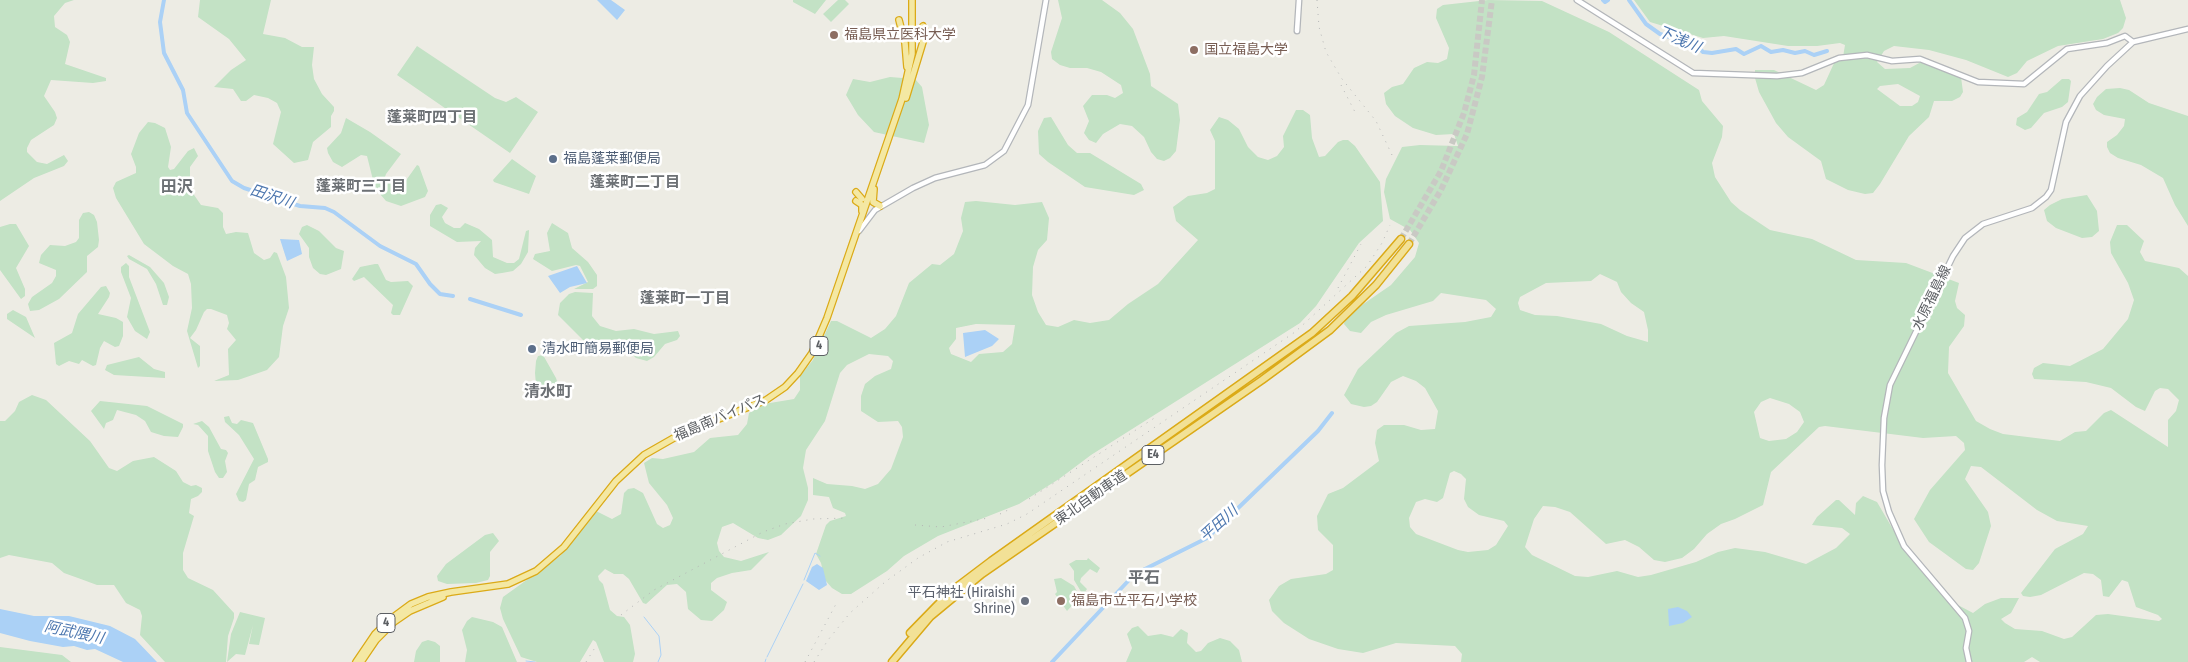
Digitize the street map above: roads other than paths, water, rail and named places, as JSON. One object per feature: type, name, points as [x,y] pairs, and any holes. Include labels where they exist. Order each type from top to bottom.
[{"type":"highway","name":"福島南バイパス","points":[[361,662],[380,635],[410,611],[443,598],[508,587],[524,581],[544,569],[567,548],[624,477],[657,448],[758,406],[778,395],[796,380],[810,362],[819,346],[902,99],[912,54],[914,0]]},
{"type":"highway","name":"福島南バイパス","points":[[883,159],[902,109],[910,81],[914,57],[914,0]]},
{"type":"highway","points":[[899,20],[905,43]]},
{"type":"highway","points":[[902,99],[907,65],[903,33],[906,26]]},
{"type":"highway","points":[[902,109],[924,29],[934,26]]},
{"type":"highway","name":"福島南バイパス","points":[[356,662],[380,628],[411,604],[428,597],[451,592],[508,584],[540,568],[564,547],[622,475],[657,448],[679,435],[766,400],[793,378],[816,344],[874,186]]},
{"type":"highway","points":[[874,186],[874,204],[880,206]]},
{"type":"highway","points":[[860,223],[863,207],[856,201],[867,196],[874,186]]},
{"type":"highway","points":[[856,192],[862,199]]},
{"type":"highway","name":"東北自動車道","points":[[888,662],[917,625],[960,584],[1318,328],[1365,282],[1401,239]]},
{"type":"highway","name":"東北自動車道","points":[[892,662],[930,617],[982,574],[1269,375],[1330,330],[1376,285],[1409,244]]},
{"type":"main road","points":[[859,231],[880,206],[935,178],[988,164],[1004,151],[1028,105],[1046,0]]},
{"type":"main road","points":[[1297,31],[1299,0]]},
{"type":"main road","points":[[1577,0],[1694,73],[1777,76],[1802,73],[1839,58],[1867,55],[1892,61],[1920,59],[1978,82],[2024,84],[2066,49],[2108,43],[2125,36],[2133,42]]},
{"type":"main road","name":"水原福島線","points":[[1969,662],[1966,648],[1968,625],[1904,546],[1889,512],[1883,491],[1882,465],[1887,397],[1906,350],[1960,244],[1983,224],[2032,208],[2044,200],[2051,190],[2069,114],[2080,96],[2107,66],[2133,42],[2188,29]]},
{"type":"water","points":[[597,0],[611,0],[625,10],[617,20]]},
{"type":"water","points":[[280,239],[299,240],[302,254],[287,261]]},
{"type":"water","points":[[577,266],[587,283],[570,287],[560,293],[548,276]]},
{"type":"water","points":[[985,330],[999,339],[992,346],[965,357],[963,333]]},
{"type":"water","points":[[817,564],[823,568],[827,585],[819,590],[806,581],[812,567]]},
{"type":"water","points":[[1678,607],[1687,611],[1692,617],[1683,623],[1669,626],[1668,609]]},
{"type":"water","name":"阿武隈川","points":[[0,609],[34,616],[69,616],[110,626],[135,639],[157,662],[123,662],[95,649],[87,650],[74,646],[63,647],[0,633]]},
{"type":"waterway","name":"田沢川","points":[[164,0],[160,22],[164,53],[183,90],[187,113],[232,181],[244,188],[300,206],[325,208],[334,212],[380,246],[416,264],[430,284],[440,294],[453,296]]},
{"type":"waterway","name":"下浅川","points":[[1603,0],[1605,2],[1608,0]]},
{"type":"waterway","name":"下浅川","points":[[1629,0],[1646,24],[1660,34],[1686,42],[1703,52],[1712,53],[1736,49],[1744,54],[1761,46],[1771,52],[1783,50],[1795,53],[1805,51],[1814,55],[1827,51]]},
{"type":"waterway","name":"田沢川","points":[[470,299],[521,315]]},
{"type":"waterway","name":"平田川","points":[[1052,662],[1130,579],[1139,572],[1207,538],[1318,431],[1332,413]]},
{"type":"waterway","points":[[804,580],[815,553],[820,556]]},
{"type":"waterway","points":[[767,657],[803,584]]},
{"type":"waterway","points":[[644,617],[659,636],[661,655],[658,662]]},
{"type":"waterway","points":[[526,661],[535,662]]},
{"type":"tunnel","points":[[1401,239],[1441,171],[1464,113],[1474,75],[1482,0]]},
{"type":"tunnel","points":[[1409,244],[1441,190],[1467,134],[1482,77],[1492,0]]},
{"type":"railway","points":[[1317,0],[1319,27],[1326,52],[1342,79],[1376,121],[1392,155]]},
{"type":"railway","points":[[1341,85],[1355,112]]},
{"type":"railway","points":[[814,662],[828,640],[850,613],[885,582],[918,558],[947,542],[1007,524],[1027,514],[1295,332],[1367,266],[1382,243],[1390,225]]},
{"type":"railway","points":[[1338,288],[1361,244]]},
{"type":"railway","points":[[1029,499],[1156,417]]},
{"type":"railway","points":[[1000,514],[1010,509]]},
{"type":"railway","points":[[621,615],[654,590],[763,532],[785,524],[813,519],[848,518]]},
{"type":"railway","points":[[915,525],[941,527],[988,518]]},
{"type":"railway","points":[[805,662],[836,604]]},
{"type":"railway","points":[[586,662],[596,646]]},
{"type":"place","name":"福島県立医科大学","points":[[834,35]]},
{"type":"place","name":"国立福島大学","points":[[1194,50]]},
{"type":"place","name":"福島蓬莱郵便局","points":[[553,159]]},
{"type":"place","name":"清水町簡易郵便局","points":[[532,349]]},
{"type":"place","name":"平石神社 (Hiraishi Shrine)","points":[[1025,601]]},
{"type":"place","name":"福島市立平石小学校","points":[[1061,601]]},
{"type":"district","name":"蓬莱町四丁目","points":[[432,118]]},
{"type":"district","name":"蓬莱町二丁目","points":[[635,183]]},
{"type":"district","name":"蓬莱町三丁目","points":[[361,187]]},
{"type":"district","name":"田沢","points":[[177,188]]},
{"type":"district","name":"蓬莱町一丁目","points":[[685,299]]},
{"type":"district","name":"清水町","points":[[548,393]]},
{"type":"district","name":"平石","points":[[1144,579]]}]
